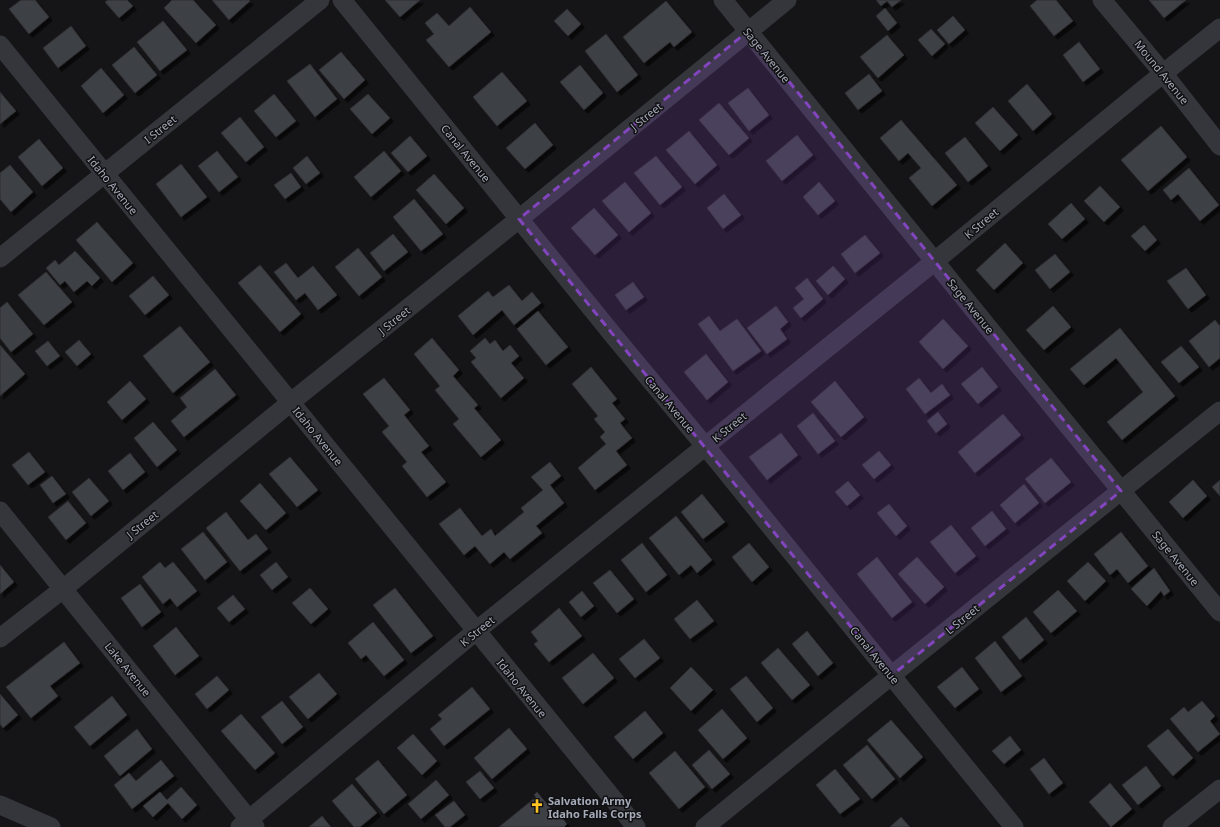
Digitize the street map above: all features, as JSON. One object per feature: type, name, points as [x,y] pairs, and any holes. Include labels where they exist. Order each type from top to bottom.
[{"type":"street","name":"I Street","points":[[0,258],[320,0]]},
{"type":"street","name":"Canal Avenue","points":[[342,0],[1014,827]]},
{"type":"street","name":"Sage Avenue","points":[[723,0],[841,148],[935,261],[1220,612]]},
{"type":"street","name":"J Street","points":[[0,638],[63,589],[787,0]]},
{"type":"street","name":"Mound Avenue","points":[[1102,0],[1163,73],[1220,146]]},
{"type":"street","name":"K Street","points":[[248,824],[476,632],[935,261],[1163,73],[1220,28]]},
{"type":"street","name":"Idaho Avenue","points":[[0,45],[636,827]]},
{"type":"street","name":"L Street","points":[[705,827],[1220,411]]},
{"type":"street","name":"Lake Avenue","points":[[0,512],[63,589],[248,824]]},
{"type":"street","points":[[1172,827],[1220,789]]},
{"type":"street","points":[[0,805],[51,827]]},
{"type":"highlighted area","points":[[748,31],[1121,491],[891,676],[519,219]]},
{"type":"building","points":[[21,0],[35,0],[49,17],[29,34],[9,9]]},
{"type":"building","points":[[108,0],[127,0],[133,6],[119,18],[105,2]]},
{"type":"building","points":[[172,0],[193,0],[216,25],[196,43],[164,8]]},
{"type":"building","points":[[212,0],[249,0],[250,1],[229,20]]},
{"type":"building","points":[[385,0],[420,0],[400,17]]},
{"type":"building","points":[[876,0],[901,0],[892,7],[887,1],[881,6]]},
{"type":"building","points":[[1037,0],[1056,0],[1073,21],[1054,36],[1030,6]]},
{"type":"building","points":[[1149,0],[1186,0],[1164,18]]},
{"type":"building","points":[[666,1],[692,32],[674,47],[670,42],[644,63],[623,37]]},
{"type":"building","points":[[470,7],[491,32],[449,67],[426,40],[434,34],[425,23],[437,13],[449,26]]},
{"type":"building","points":[[885,8],[897,23],[888,31],[876,16]]},
{"type":"building","points":[[567,9],[581,24],[568,36],[554,21]]},
{"type":"building","points":[[953,16],[965,30],[949,44],[937,30]]},
{"type":"building","points":[[163,21],[187,50],[160,71],[137,42]]},
{"type":"building","points":[[71,26],[86,46],[58,68],[43,48]]},
{"type":"building","points":[[931,29],[945,44],[932,56],[918,40]]},
{"type":"building","points":[[606,34],[638,75],[617,92],[585,51]]},
{"type":"building","points":[[887,35],[904,55],[878,78],[860,57]]},
{"type":"building","points":[[1079,42],[1100,69],[1083,82],[1063,55]]},
{"type":"building","points":[[134,47],[157,75],[135,93],[112,65]]},
{"type":"building","points":[[341,52],[365,80],[344,99],[319,70]]},
{"type":"building","points":[[310,64],[337,99],[315,117],[287,81]]},
{"type":"building","points":[[580,65],[603,93],[584,110],[560,82]]},
{"type":"building","points":[[101,68],[124,95],[103,113],[81,86]]},
{"type":"building","points":[[502,72],[527,101],[497,126],[473,97]]},
{"type":"building","points":[[869,74],[882,91],[858,110],[845,93]]},
{"type":"building","points":[[1027,84],[1052,114],[1033,131],[1008,101]]},
{"type":"building","points":[[748,88],[769,115],[749,131],[728,103]]},
{"type":"building","points":[[0,92],[16,111],[0,124]]},
{"type":"building","points":[[274,94],[296,121],[276,137],[254,111]]},
{"type":"building","points":[[368,94],[390,118],[372,134],[350,109]]},
{"type":"building","points":[[719,103],[749,138],[729,155],[699,120]]},
{"type":"building","points":[[993,107],[1018,135],[1000,151],[975,123]]},
{"type":"building","points":[[240,117],[264,147],[246,162],[221,133]]},
{"type":"building","points":[[901,120],[957,185],[932,206],[909,178],[921,168],[908,153],[899,161],[880,138]]},
{"type":"building","points":[[535,123],[553,145],[525,169],[506,148]]},
{"type":"building","points":[[1161,126],[1187,157],[1148,191],[1121,160]]},
{"type":"building","points":[[689,131],[717,165],[695,184],[666,150]]},
{"type":"building","points":[[797,135],[813,155],[782,181],[766,161]]},
{"type":"building","points":[[410,136],[427,156],[408,172],[391,153]]},
{"type":"building","points":[[965,137],[988,166],[968,182],[945,153]]},
{"type":"building","points":[[39,139],[63,168],[42,186],[18,157]]},
{"type":"building","points":[[217,151],[238,177],[219,192],[198,166]]},
{"type":"building","points":[[384,151],[401,171],[371,197],[354,177]]},
{"type":"building","points":[[307,156],[320,173],[306,184],[293,168]]},
{"type":"building","points":[[656,156],[682,187],[660,205],[634,173]]},
{"type":"building","points":[[181,164],[207,197],[181,217],[156,184]]},
{"type":"building","points":[[10,165],[33,192],[11,212],[0,199],[0,173]]},
{"type":"building","points":[[1189,168],[1219,205],[1200,221],[1178,194],[1171,200],[1163,190]]},
{"type":"building","points":[[291,173],[301,187],[285,199],[274,185]]},
{"type":"building","points":[[434,174],[464,208],[446,224],[416,190]]},
{"type":"building","points":[[625,182],[651,213],[629,232],[602,201]]},
{"type":"building","points":[[819,182],[835,201],[818,215],[803,197]]},
{"type":"building","points":[[1100,186],[1120,207],[1104,222],[1084,201]]},
{"type":"building","points":[[724,194],[741,215],[723,229],[707,208]]},
{"type":"building","points":[[414,199],[443,234],[421,251],[393,217]]},
{"type":"building","points":[[1071,203],[1085,219],[1062,239],[1048,224]]},
{"type":"building","points":[[594,208],[618,235],[595,255],[571,228]]},
{"type":"building","points":[[97,222],[133,263],[112,282],[76,240]]},
{"type":"building","points":[[1144,225],[1157,240],[1145,251],[1131,236]]},
{"type":"building","points":[[393,234],[408,252],[384,271],[370,253]]},
{"type":"building","points":[[865,235],[880,253],[855,273],[841,254]]},
{"type":"building","points":[[1005,243],[1023,263],[994,290],[976,270]]},
{"type":"building","points":[[358,248],[382,277],[359,296],[335,267]]},
{"type":"building","points":[[75,251],[100,278],[92,286],[87,281],[74,292],[65,281],[60,285],[46,268],[55,260],[59,265]]},
{"type":"building","points":[[1055,254],[1070,272],[1050,289],[1035,270]]},
{"type":"building","points":[[286,263],[298,278],[313,266],[337,295],[318,310],[305,293],[296,300],[274,272]]},
{"type":"building","points":[[260,265],[301,314],[280,332],[238,283]]},
{"type":"building","points":[[833,266],[845,279],[828,295],[816,281]]},
{"type":"building","points":[[1186,268],[1206,295],[1188,309],[1167,281]]},
{"type":"building","points":[[46,272],[72,302],[44,325],[18,295]]},
{"type":"building","points":[[153,276],[169,295],[145,315],[129,296]]},
{"type":"building","points":[[807,278],[823,299],[801,318],[793,308],[804,299],[795,288]]},
{"type":"building","points":[[633,282],[644,297],[626,310],[615,295]]},
{"type":"building","points":[[509,285],[522,301],[532,292],[541,303],[514,325],[502,310],[473,335],[458,316],[488,291],[493,297]]},
{"type":"building","points":[[7,302],[33,334],[11,352],[0,338],[0,308]]},
{"type":"building","points":[[776,306],[788,322],[780,329],[787,339],[767,354],[747,328]]},
{"type":"building","points":[[1053,306],[1071,327],[1044,350],[1026,330]]},
{"type":"building","points":[[538,311],[568,347],[546,365],[517,329]]},
{"type":"building","points":[[709,316],[720,331],[737,319],[761,351],[733,371],[698,324]]},
{"type":"building","points":[[943,319],[968,346],[943,369],[919,342]]},
{"type":"building","points":[[1215,320],[1220,326],[1220,358],[1209,367],[1189,341]]},
{"type":"building","points":[[180,326],[210,362],[173,393],[143,356]]},
{"type":"building","points":[[1120,328],[1175,396],[1122,440],[1107,422],[1143,392],[1116,358],[1084,385],[1070,369]]},
{"type":"building","points":[[432,338],[459,370],[453,376],[478,405],[474,408],[501,440],[481,457],[453,424],[459,419],[435,390],[440,386],[414,354]]},
{"type":"building","points":[[485,338],[490,344],[495,340],[503,351],[510,345],[519,356],[511,363],[524,378],[501,398],[471,362],[476,358],[470,351]]},
{"type":"building","points":[[79,340],[91,354],[77,366],[65,352]]},
{"type":"building","points":[[48,341],[60,356],[47,366],[35,351]]},
{"type":"building","points":[[0,345],[25,374],[0,396]]},
{"type":"building","points":[[1181,346],[1199,367],[1179,383],[1161,362]]},
{"type":"building","points":[[706,354],[728,382],[707,400],[684,372]]},
{"type":"building","points":[[591,367],[617,399],[612,403],[625,419],[620,423],[632,438],[616,451],[627,465],[595,490],[578,468],[606,444],[600,437],[605,432],[594,419],[598,416],[572,384]]},
{"type":"building","points":[[982,367],[998,387],[978,404],[961,384]]},
{"type":"building","points":[[215,369],[236,395],[184,437],[171,421],[187,407],[180,398]]},
{"type":"building","points":[[384,378],[410,410],[404,415],[429,446],[421,452],[446,482],[427,497],[402,466],[407,462],[382,432],[389,426],[363,394]]},
{"type":"building","points":[[919,378],[931,393],[942,384],[950,395],[925,414],[906,389]]},
{"type":"building","points":[[130,381],[146,399],[122,420],[107,402]]},
{"type":"building","points":[[835,381],[864,417],[841,437],[811,402]]},
{"type":"building","points":[[938,412],[947,424],[936,433],[927,421]]},
{"type":"building","points":[[813,413],[835,441],[818,454],[797,426]]},
{"type":"building","points":[[1003,414],[1021,435],[975,473],[958,452]]},
{"type":"building","points":[[153,422],[177,450],[157,467],[134,438]]},
{"type":"building","points":[[781,433],[798,455],[767,480],[749,457]]},
{"type":"building","points":[[879,451],[891,465],[874,479],[862,465]]},
{"type":"building","points":[[29,452],[45,472],[28,485],[12,465]]},
{"type":"building","points":[[130,453],[145,472],[123,490],[108,471]]},
{"type":"building","points":[[290,457],[318,490],[297,507],[269,474]]},
{"type":"building","points":[[1051,458],[1071,482],[1045,503],[1025,479]]},
{"type":"building","points":[[550,462],[561,476],[550,485],[564,503],[536,526],[542,533],[510,559],[504,552],[490,564],[475,546],[464,555],[439,524],[460,508],[482,536],[491,529],[495,536],[524,512],[521,508],[543,490],[531,477]]},
{"type":"building","points":[[52,476],[66,494],[53,503],[40,485]]},
{"type":"building","points":[[89,478],[109,501],[91,516],[72,492]]},
{"type":"building","points":[[1193,480],[1207,496],[1183,518],[1169,502]]},
{"type":"building","points":[[1220,480],[1220,496],[1212,487]]},
{"type":"building","points":[[848,481],[860,495],[847,506],[835,492]]},
{"type":"building","points":[[260,483],[286,513],[266,530],[240,501]]},
{"type":"building","points":[[1024,484],[1039,503],[1015,523],[1000,505]]},
{"type":"building","points":[[702,494],[725,522],[703,539],[681,512]]},
{"type":"building","points":[[68,501],[86,523],[66,540],[48,517]]},
{"type":"building","points":[[889,504],[907,526],[896,536],[877,513]]},
{"type":"building","points":[[992,511],[1006,529],[985,546],[971,528]]},
{"type":"building","points":[[226,512],[248,540],[256,534],[268,549],[240,571],[206,528]]},
{"type":"building","points":[[676,516],[712,560],[697,573],[691,565],[679,575],[649,538]]},
{"type":"building","points":[[951,525],[976,556],[955,573],[930,542]]},
{"type":"building","points":[[203,532],[227,562],[205,580],[181,549]]},
{"type":"building","points":[[1121,532],[1148,566],[1128,583],[1117,569],[1110,575],[1094,554]]},
{"type":"building","points":[[642,543],[667,575],[646,592],[621,560]]},
{"type":"building","points":[[749,543],[769,567],[752,582],[732,557]]},
{"type":"building","points":[[877,557],[912,602],[892,618],[857,574]]},
{"type":"building","points":[[917,557],[944,587],[925,604],[898,574]]},
{"type":"building","points":[[160,562],[165,568],[173,562],[197,591],[177,607],[170,598],[163,604],[142,577]]},
{"type":"building","points":[[276,562],[288,577],[272,590],[260,575]]},
{"type":"building","points":[[1088,562],[1106,581],[1085,601],[1067,581]]},
{"type":"building","points":[[0,565],[14,582],[0,594]]},
{"type":"building","points":[[1154,568],[1170,591],[1164,596],[1161,591],[1147,606],[1131,589]]},
{"type":"building","points":[[610,570],[634,599],[617,613],[593,583]]},
{"type":"building","points":[[140,584],[161,612],[142,627],[121,598]]},
{"type":"building","points":[[310,588],[328,609],[311,624],[292,603]]},
{"type":"building","points":[[395,588],[433,636],[411,653],[373,605]]},
{"type":"building","points":[[1058,590],[1077,611],[1051,633],[1033,612]]},
{"type":"building","points":[[582,591],[594,606],[581,617],[569,602]]},
{"type":"building","points":[[233,595],[245,609],[229,622],[217,608]]},
{"type":"building","points":[[697,600],[714,621],[690,639],[674,619]]},
{"type":"building","points":[[559,608],[582,636],[549,662],[534,644],[538,641],[531,632]]},
{"type":"building","points":[[1026,617],[1044,640],[1020,660],[1002,637]]},
{"type":"building","points":[[373,622],[404,660],[384,676],[366,655],[361,659],[348,643]]},
{"type":"building","points":[[176,627],[199,656],[175,675],[153,646]]},
{"type":"building","points":[[807,631],[833,663],[818,676],[792,644]]},
{"type":"building","points":[[644,639],[660,658],[635,678],[619,659]]},
{"type":"building","points":[[995,641],[1022,676],[1001,692],[975,658]]},
{"type":"building","points":[[64,642],[80,663],[50,686],[58,696],[31,718],[6,687]]},
{"type":"building","points":[[778,648],[810,685],[792,700],[761,663]]},
{"type":"building","points":[[593,653],[614,678],[583,704],[562,678]]},
{"type":"building","points":[[691,667],[713,690],[691,711],[670,688]]},
{"type":"building","points":[[962,667],[979,689],[955,708],[937,687]]},
{"type":"building","points":[[319,673],[337,694],[308,719],[289,697]]},
{"type":"building","points":[[217,676],[229,690],[207,709],[195,694]]},
{"type":"building","points":[[746,676],[773,708],[757,722],[730,689]]},
{"type":"building","points":[[472,687],[490,709],[444,746],[430,729],[442,719],[438,715]]},
{"type":"building","points":[[0,694],[18,715],[3,728],[0,724]]},
{"type":"building","points":[[112,696],[127,715],[90,746],[74,727]]},
{"type":"building","points":[[282,701],[303,727],[282,744],[261,717]]},
{"type":"building","points":[[1202,701],[1215,716],[1210,721],[1220,734],[1198,752],[1170,719],[1184,707],[1188,712]]},
{"type":"building","points":[[722,709],[747,738],[723,759],[698,730]]},
{"type":"building","points":[[645,711],[663,733],[633,759],[614,737]]},
{"type":"building","points":[[241,714],[275,753],[255,770],[221,731]]},
{"type":"building","points":[[891,720],[923,757],[900,778],[867,740]]},
{"type":"building","points":[[509,728],[527,749],[492,779],[474,758]]},
{"type":"building","points":[[137,729],[152,749],[120,776],[104,756]]},
{"type":"building","points":[[1168,729],[1193,758],[1173,776],[1147,746]]},
{"type":"building","points":[[413,734],[437,761],[422,775],[397,748]]},
{"type":"building","points":[[1010,736],[1021,750],[1004,764],[992,751]]},
{"type":"building","points":[[867,745],[895,779],[872,799],[843,765]]},
{"type":"building","points":[[709,750],[730,774],[712,789],[692,765]]},
{"type":"building","points":[[675,751],[705,787],[679,809],[649,773]]},
{"type":"building","points":[[1044,758],[1063,783],[1049,794],[1030,769]]},
{"type":"building","points":[[161,760],[174,776],[132,809],[114,785],[129,773],[136,781]]},
{"type":"building","points":[[378,760],[407,795],[384,814],[355,779]]},
{"type":"building","points":[[1146,766],[1161,786],[1138,805],[1122,785]]},
{"type":"building","points":[[835,769],[860,799],[840,814],[816,785]]},
{"type":"building","points":[[480,771],[494,788],[480,799],[466,782]]},
{"type":"building","points":[[436,780],[449,795],[421,819],[408,804]]},
{"type":"building","points":[[1110,783],[1132,809],[1111,827],[1089,802]]},
{"type":"building","points":[[352,784],[377,813],[360,827],[354,827],[332,801]]},
{"type":"building","points":[[181,787],[197,805],[182,819],[168,803],[153,817],[143,806],[160,792],[167,800]]},
{"type":"building","name":"Salvation Army Idaho Falls Corps","points":[[537,792],[557,816],[559,814],[567,824],[564,827],[499,827],[536,797],[534,795]]},
{"type":"building","points":[[454,801],[465,815],[450,827],[445,827],[435,815]]},
{"type":"building","points":[[322,816],[331,827],[309,827]]},
{"type":"building","points":[[901,817],[910,827],[890,827]]},
{"type":"place","name":"Salvation Army Idaho Falls Corps","points":[[537,806]]}]
